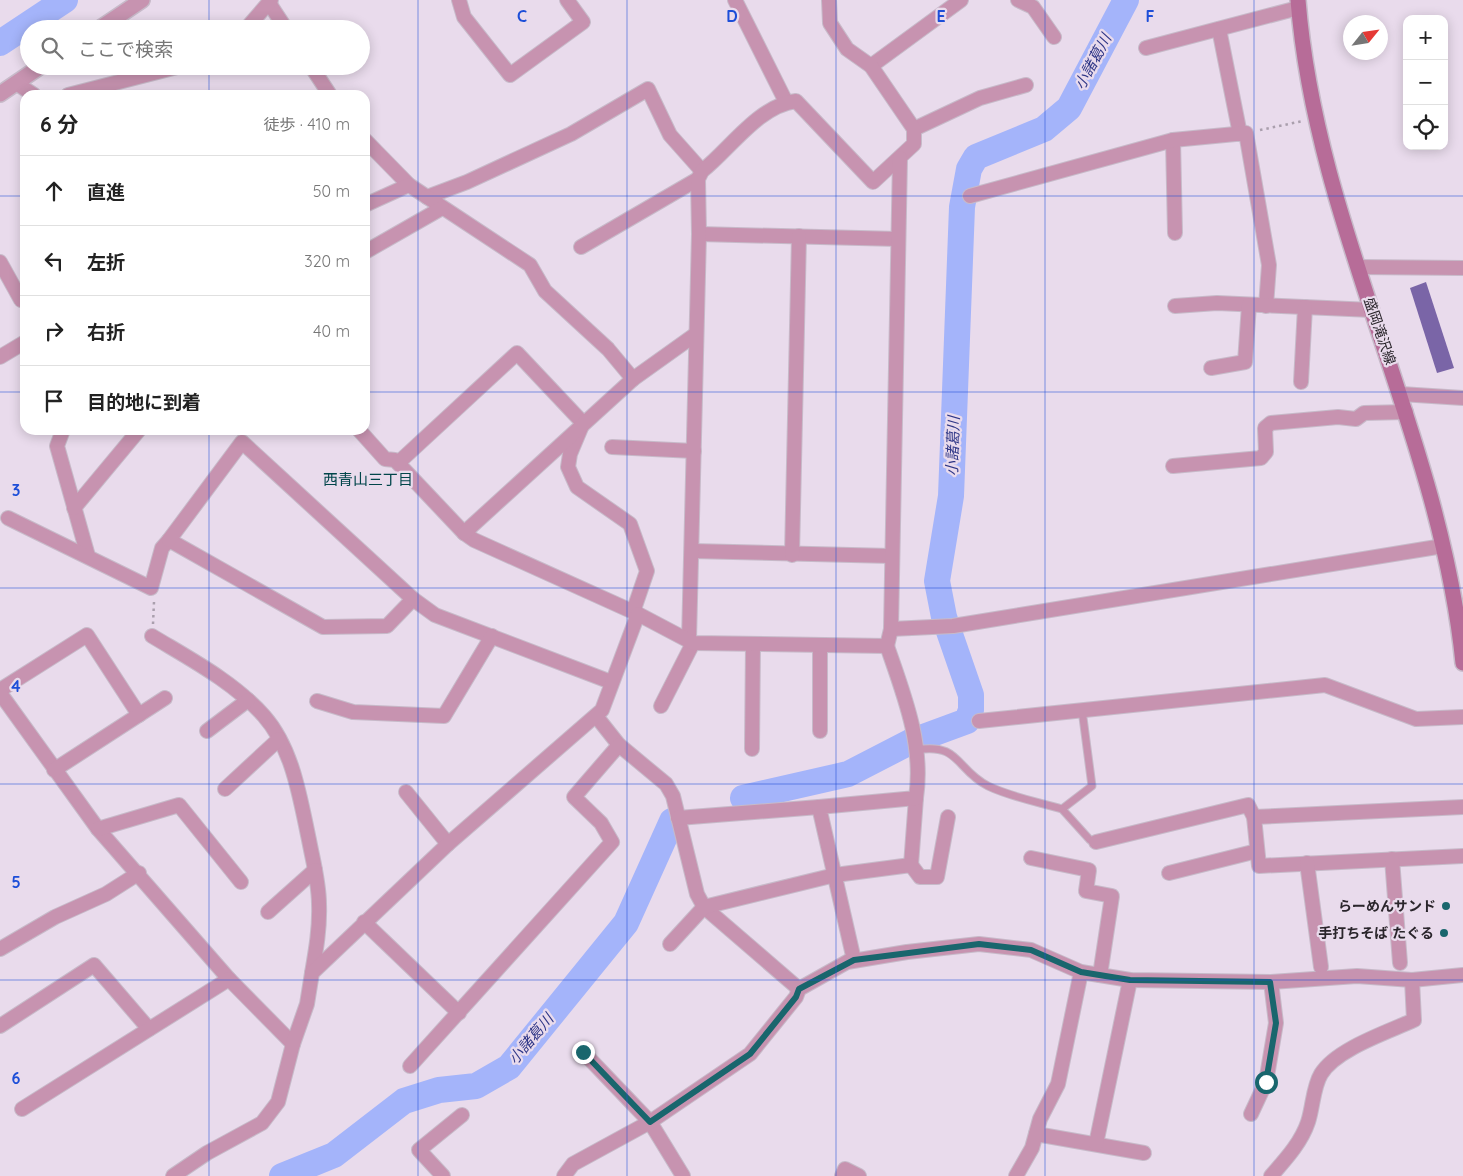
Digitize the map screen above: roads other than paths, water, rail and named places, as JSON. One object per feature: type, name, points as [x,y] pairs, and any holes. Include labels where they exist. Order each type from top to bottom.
[{"type":"main road","name":"盛岡滝沢線","points":[[1298,4],[1305,68],[1315,118],[1358,267],[1401,394],[1443,546],[1460,634],[1463,663]]},
{"type":"street","points":[[112,20],[142,0]]},
{"type":"street","points":[[459,0],[464,17],[510,75],[583,22],[568,0]]},
{"type":"street","points":[[735,0],[786,102]]},
{"type":"street","points":[[580,247],[700,175],[756,121],[786,102],[796,100],[874,182],[900,158],[914,144],[914,129],[870,66],[847,49],[830,23],[829,0]]},
{"type":"street","points":[[870,66],[961,0]]},
{"type":"street","points":[[1018,0],[1033,7],[1054,37]]},
{"type":"street","points":[[254,20],[270,2],[281,20]]},
{"type":"street","points":[[1146,48],[1219,29],[1298,4]]},
{"type":"street","points":[[1219,29],[1243,133],[1269,265],[1266,306]]},
{"type":"street","points":[[0,94],[28,75]]},
{"type":"street","points":[[87,90],[146,75]]},
{"type":"street","points":[[317,75],[327,90]]},
{"type":"street","points":[[16,83],[26,90]]},
{"type":"street","points":[[914,129],[980,98],[1026,85]]},
{"type":"street","points":[[427,197],[467,182],[571,134],[648,90],[670,135],[700,175],[691,642],[661,706]]},
{"type":"street","points":[[970,196],[1173,140],[1243,133]]},
{"type":"street","points":[[1173,140],[1175,232]]},
{"type":"street","points":[[370,145],[409,185],[530,265],[545,290],[608,349],[633,379]]},
{"type":"street","points":[[900,158],[890,629],[887,646],[912,720],[916,745],[918,784],[911,865],[920,877],[937,876],[948,817]]},
{"type":"street","points":[[370,203],[409,185]]},
{"type":"street","points":[[370,249],[442,208]]},
{"type":"street","points":[[699,234],[898,239]]},
{"type":"street","points":[[792,555],[799,236]]},
{"type":"street","points":[[0,262],[20,295]]},
{"type":"street","points":[[1358,267],[1463,268]]},
{"type":"street","points":[[1175,306],[1217,303],[1372,310]]},
{"type":"street","points":[[1211,368],[1245,362],[1249,305]]},
{"type":"street","points":[[1301,382],[1305,307]]},
{"type":"street","points":[[464,533],[633,379],[696,334]]},
{"type":"street","points":[[0,357],[20,345]]},
{"type":"street","points":[[398,463],[517,353],[583,423]]},
{"type":"street","points":[[1401,394],[1463,398]]},
{"type":"street","points":[[1173,466],[1261,458],[1266,452],[1265,428],[1271,423],[1338,417],[1356,419],[1364,413],[1406,412]]},
{"type":"street","points":[[312,973],[448,844],[602,710],[636,613],[647,570],[630,524],[577,487],[568,467],[570,454],[583,423]]},
{"type":"street","points":[[61,435],[58,446],[88,556]]},
{"type":"street","points":[[74,508],[135,435]]},
{"type":"street","points":[[363,435],[385,459],[395,460],[464,533],[474,540],[636,613],[691,642],[887,646]]},
{"type":"street","points":[[8,518],[151,588],[162,548],[242,442],[413,599],[435,615],[611,682]]},
{"type":"street","points":[[612,448],[694,451]]},
{"type":"street","points":[[168,540],[323,627],[387,626],[413,599]]},
{"type":"street","points":[[890,629],[946,627],[1443,546]]},
{"type":"street","points":[[692,551],[891,556]]},
{"type":"street","points":[[139,715],[87,635],[0,692],[98,830],[139,873],[229,979],[293,1044]]},
{"type":"street","points":[[152,636],[203,667],[248,700],[265,717],[279,739],[289,760],[299,793],[315,870],[319,903],[307,1004],[293,1044],[278,1102],[262,1123],[207,1153],[173,1176]]},
{"type":"street","points":[[316,701],[353,712],[444,716],[492,636]]},
{"type":"street","points":[[752,749],[753,644]]},
{"type":"street","points":[[820,645],[820,731]]},
{"type":"street","points":[[978,721],[1325,686],[1416,719],[1463,717]]},
{"type":"street","points":[[54,770],[165,698]]},
{"type":"street","points":[[207,731],[248,700]]},
{"type":"street","points":[[596,716],[619,745],[666,784],[672,796],[697,894],[704,907],[799,989]]},
{"type":"street","points":[[225,789],[279,739]]},
{"type":"street","points":[[410,1066],[612,842],[601,823],[574,796],[619,745]]},
{"type":"street","points":[[406,792],[448,844]]},
{"type":"street","points":[[678,818],[916,798]]},
{"type":"street","points":[[98,830],[179,805],[241,882]]},
{"type":"street","points":[[1096,842],[1248,805],[1254,817],[1259,866],[1463,856]]},
{"type":"street","points":[[819,807],[854,960]]},
{"type":"street","points":[[1254,817],[1463,807]]},
{"type":"street","points":[[1169,873],[1257,851]]},
{"type":"street","points":[[1030,858],[1089,870],[1086,891],[1112,896],[1100,975]]},
{"type":"street","points":[[1392,859],[1400,963]]},
{"type":"street","points":[[1307,863],[1321,967]]},
{"type":"street","points":[[670,944],[704,907],[835,875],[911,865]]},
{"type":"street","points":[[268,912],[315,870]]},
{"type":"street","points":[[0,949],[55,917],[106,894],[139,873]]},
{"type":"street","points":[[364,922],[459,1013]]},
{"type":"street","points":[[564,1176],[573,1164],[650,1122],[750,1054],[792,1003],[799,989],[854,960],[979,944],[1031,950],[1081,972],[1130,980],[1270,982],[1357,976],[1412,980],[1463,975]]},
{"type":"street","points":[[0,1026],[94,964],[149,1029]]},
{"type":"street","points":[[1016,1176],[1032,1148],[1040,1119],[1058,1084],[1081,972]]},
{"type":"street","points":[[22,1109],[229,979]]},
{"type":"street","points":[[1096,1144],[1130,980]]},
{"type":"street","points":[[1271,1176],[1292,1151],[1308,1124],[1320,1075],[1331,1062],[1357,1046],[1414,1020],[1412,980]]},
{"type":"street","points":[[1251,1114],[1266,1082],[1276,1023],[1270,982]]},
{"type":"street","points":[[583,1052],[650,1122],[683,1176]]},
{"type":"street","points":[[443,1176],[419,1150],[462,1114]]},
{"type":"street","points":[[1036,1134],[1144,1153]]},
{"type":"street","points":[[842,1176],[846,1169],[860,1176]]},
{"type":"lane","points":[[1062,809],[1092,786],[1082,710]]},
{"type":"lane","points":[[916,745],[946,750],[974,778],[987,786],[1062,809],[1090,840],[1096,842]]},
{"type":"waterway","points":[[35,20],[65,0]]},
{"type":"waterway","name":"小諸葛川","points":[[743,798],[848,774],[910,742],[967,721],[971,710],[971,695],[944,617],[937,581],[951,496],[962,207],[969,169],[976,157],[1044,129],[1069,108],[1126,0]]},
{"type":"waterway","points":[[0,43],[20,30]]},
{"type":"waterway","name":"小諸葛川","points":[[282,1176],[334,1155],[404,1101],[439,1090],[476,1086],[509,1067],[626,923],[672,821]]},
{"type":"place","name":"らーめんサンド","points":[[1446,906]]},
{"type":"place","name":"手打ちそば たぐる","points":[[1444,933]]},
{"type":"district","name":"西青山三丁目","points":[[368,480]]}]
